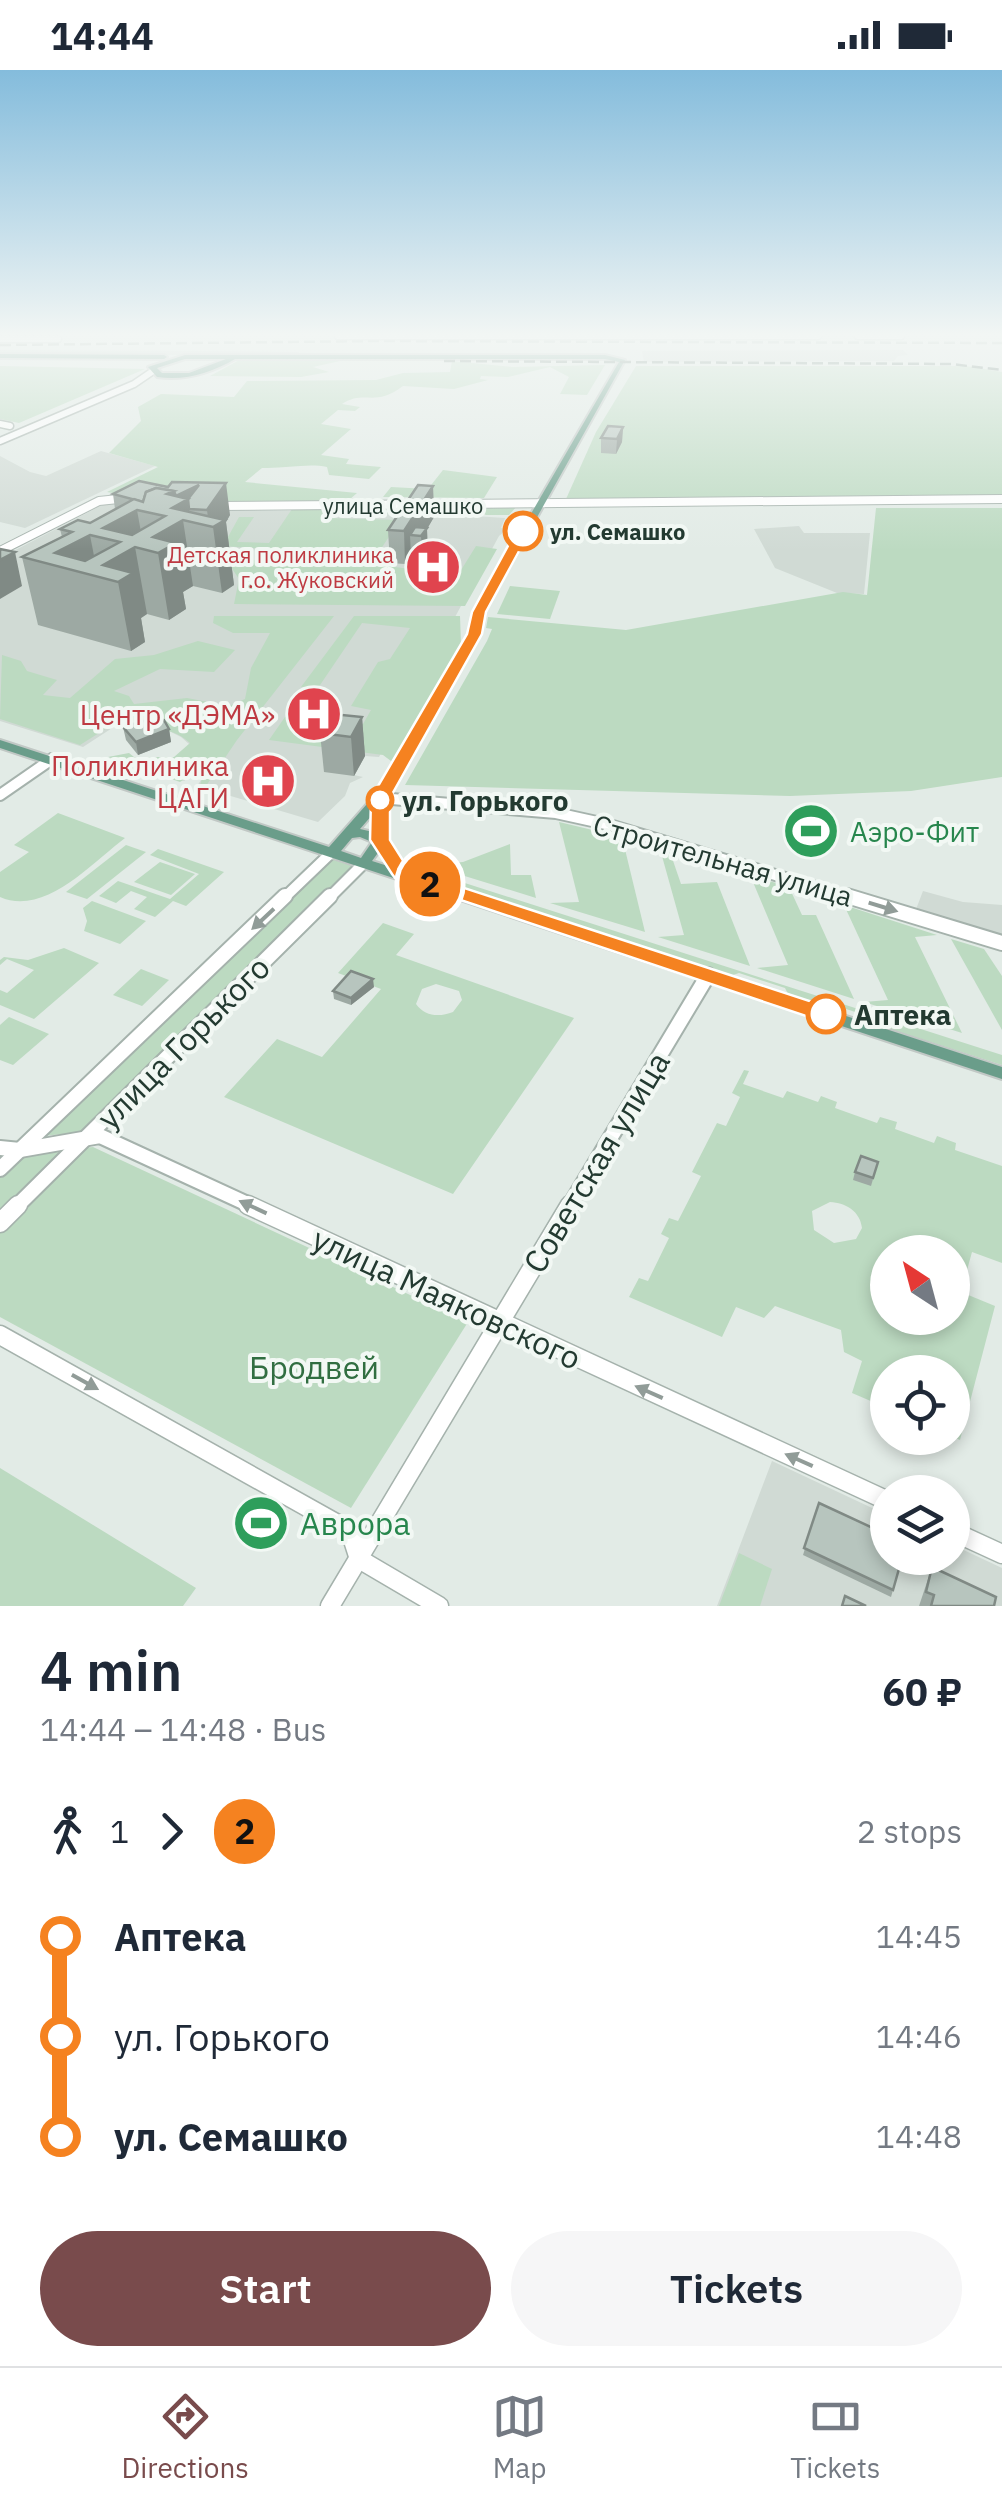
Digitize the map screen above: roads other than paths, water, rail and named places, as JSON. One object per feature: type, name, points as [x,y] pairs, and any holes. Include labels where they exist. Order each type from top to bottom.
[{"type":"main road","points":[[333,852],[380,798],[474,634],[479,612],[537,505],[596,408]]},
{"type":"main road","points":[[0,744],[1002,1072]]},
{"type":"main road","points":[[365,862],[380,840],[380,798]]},
{"type":"main road","points":[[349,834],[366,832],[380,840],[402,874]]},
{"type":"street","points":[[0,441],[78,408]]},
{"type":"street","points":[[0,424],[10,426]]},
{"type":"street","points":[[0,551],[105,499],[138,500]]},
{"type":"street","name":"улица Семашко","points":[[212,506],[1002,499]]},
{"type":"street","points":[[0,796],[52,760]]},
{"type":"street","name":"Строительная улица","points":[[380,798],[556,813],[606,824],[1002,943]]},
{"type":"street","name":"улица Горького","points":[[0,1169],[333,852]]},
{"type":"street","name":"улица Горького","points":[[0,1222],[365,862]]},
{"type":"street","name":"Советская улица","points":[[330,1606],[708,976]]},
{"type":"street","name":"улица Маяковского","points":[[0,1148],[20,1150],[100,1136],[870,1493]]},
{"type":"street","points":[[0,1335],[350,1531],[359,1559],[439,1606]]},
{"type":"street","points":[[970,1539],[1002,1554]]},
{"type":"place","name":"ул. Семашко","points":[[523,531]]},
{"type":"place","name":"Детская поликлиника г.о. Жуковский","points":[[433,567]]},
{"type":"place","name":"Центр «ДЭМА»","points":[[314,714]]},
{"type":"place","name":"Поликлиника ЦАГИ","points":[[268,781]]},
{"type":"place","name":"ул. Горького","points":[[380,800]]},
{"type":"place","name":"Аэро-Фит","points":[[811,831]]},
{"type":"place","name":"Аптека","points":[[826,1014]]},
{"type":"place","name":"Аврора","points":[[261,1523]]},
{"type":"park label","name":"Бродвей","points":[[314,1367]]}]
